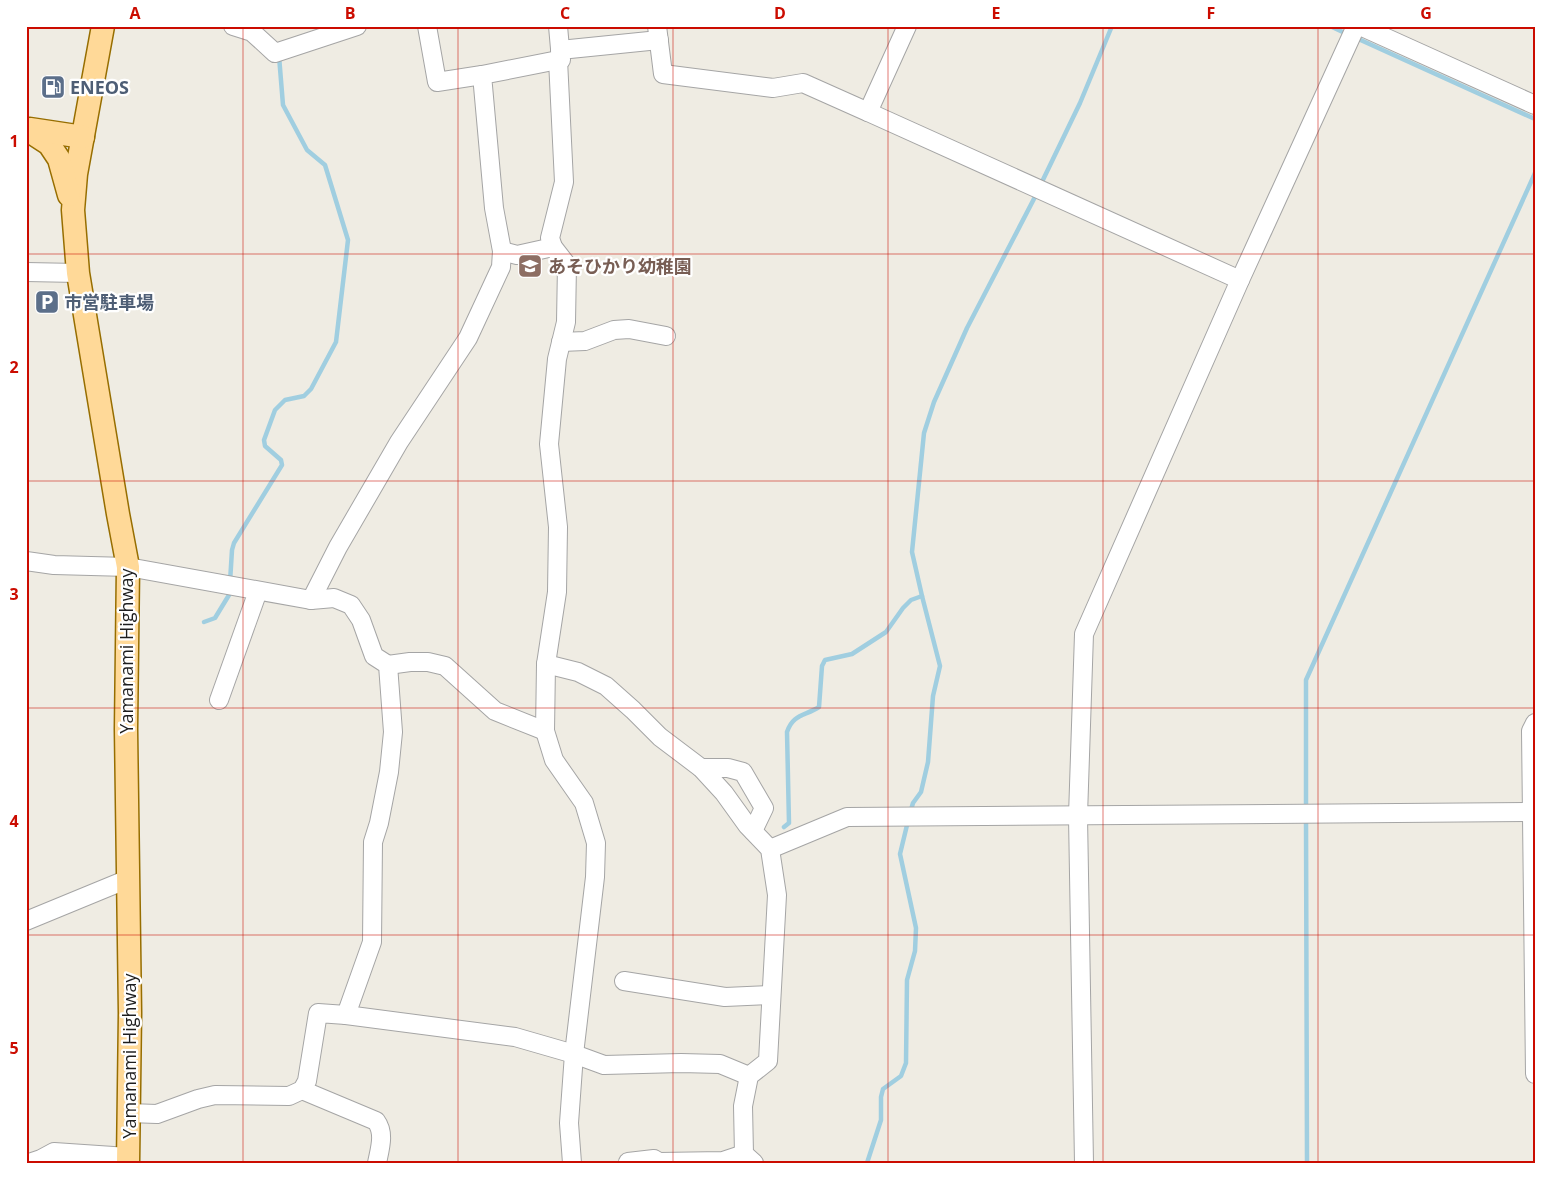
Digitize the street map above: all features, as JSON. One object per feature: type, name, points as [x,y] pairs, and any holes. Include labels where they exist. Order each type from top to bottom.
[{"type":"main road","name":"Yamanami Highway","points":[[102,26],[76,174],[73,210],[77,266],[128,567],[126,729],[130,1013],[128,1160]]},
{"type":"main road","points":[[26,129],[83,137]]},
{"type":"main road","points":[[26,129],[49,144],[59,159],[73,210]]},
{"type":"street","points":[[233,26],[252,29],[275,54],[358,26]]},
{"type":"street","points":[[427,26],[436,82],[482,75],[559,55],[658,33],[663,74],[773,88],[803,83],[1240,280]]},
{"type":"street","points":[[558,26],[564,182],[550,238],[553,247],[567,265],[566,322],[556,359],[548,444],[558,527],[556,592],[546,664],[545,731],[554,760],[584,803],[596,843],[594,877],[574,1054],[569,1122],[572,1163]]},
{"type":"street","points":[[868,112],[908,26]]},
{"type":"street","points":[[1084,1163],[1078,816],[1084,634],[1240,280],[1356,26]]},
{"type":"street","points":[[1360,26],[1535,105]]},
{"type":"street","points":[[311,600],[338,547],[399,442],[468,338],[501,267],[502,251],[494,208],[482,75]]},
{"type":"street","points":[[502,251],[517,255],[553,247]]},
{"type":"street","points":[[26,263],[77,266]]},
{"type":"street","points":[[26,272],[77,266]]},
{"type":"street","points":[[561,342],[585,341],[614,330],[629,329],[666,336]]},
{"type":"street","points":[[26,561],[54,565],[128,567],[311,600],[334,598],[351,604],[361,620],[374,656],[388,665],[428,662],[445,666],[494,710],[545,731]]},
{"type":"street","points":[[219,700],[258,590]]},
{"type":"street","points":[[546,664],[578,672],[606,686],[660,737],[701,768],[770,849],[777,895],[768,1061],[749,1076],[743,1106],[749,1158],[723,1162],[659,1162],[654,1159],[628,1162]]},
{"type":"street","points":[[346,1015],[372,942],[373,842],[379,823],[389,772],[393,732],[388,665]]},
{"type":"street","points":[[1535,723],[1531,731],[1534,811],[1535,1074]]},
{"type":"street","points":[[701,768],[728,768],[743,772],[764,808],[753,831]]},
{"type":"street","points":[[770,849],[847,817],[1534,811]]},
{"type":"street","points":[[26,922],[128,879]]},
{"type":"street","points":[[624,981],[725,997],[772,995]]},
{"type":"street","points":[[129,1114],[157,1114],[214,1095],[289,1096],[302,1090],[307,1081],[318,1013],[515,1037],[604,1065],[720,1064],[749,1076]]},
{"type":"street","points":[[302,1090],[376,1121],[381,1127],[382,1135],[378,1163]]},
{"type":"street","points":[[28,1163],[41,1160],[54,1152],[128,1160]]},
{"type":"waterway","points":[[1040,186],[1080,103],[1112,26]]},
{"type":"waterway","points":[[1330,26],[1347,34]]},
{"type":"waterway","points":[[1354,37],[1535,119]]},
{"type":"waterway","points":[[230,582],[234,543],[282,465],[281,460],[265,446],[264,440],[275,410],[285,400],[304,396],[311,389],[336,342],[348,240],[325,165],[307,150],[283,105],[279,56]]},
{"type":"waterway","points":[[1306,809],[1306,680],[1535,173]]},
{"type":"waterway","points":[[910,813],[913,803],[921,792],[928,762],[933,696],[940,666],[912,552],[924,433],[934,402],[967,328],[1037,193]]},
{"type":"waterway","points":[[204,622],[215,618],[229,595],[229,590]]},
{"type":"waterway","points":[[784,827],[789,823],[787,732],[796,719],[819,707],[822,666],[825,660],[852,654],[886,632],[903,608],[911,600],[922,596]]},
{"type":"waterway","points":[[1306,817],[1307,1163]]},
{"type":"waterway","points":[[867,1163],[881,1120],[883,1089],[901,1076],[906,1063],[907,980],[915,951],[916,928],[900,854],[908,821]]},
{"type":"place","name":"ENEOS","points":[[53,87]]},
{"type":"place","name":"あそひかり幼稚園","points":[[530,266]]},
{"type":"place","name":"市営駐車場","points":[[47,302]]}]
